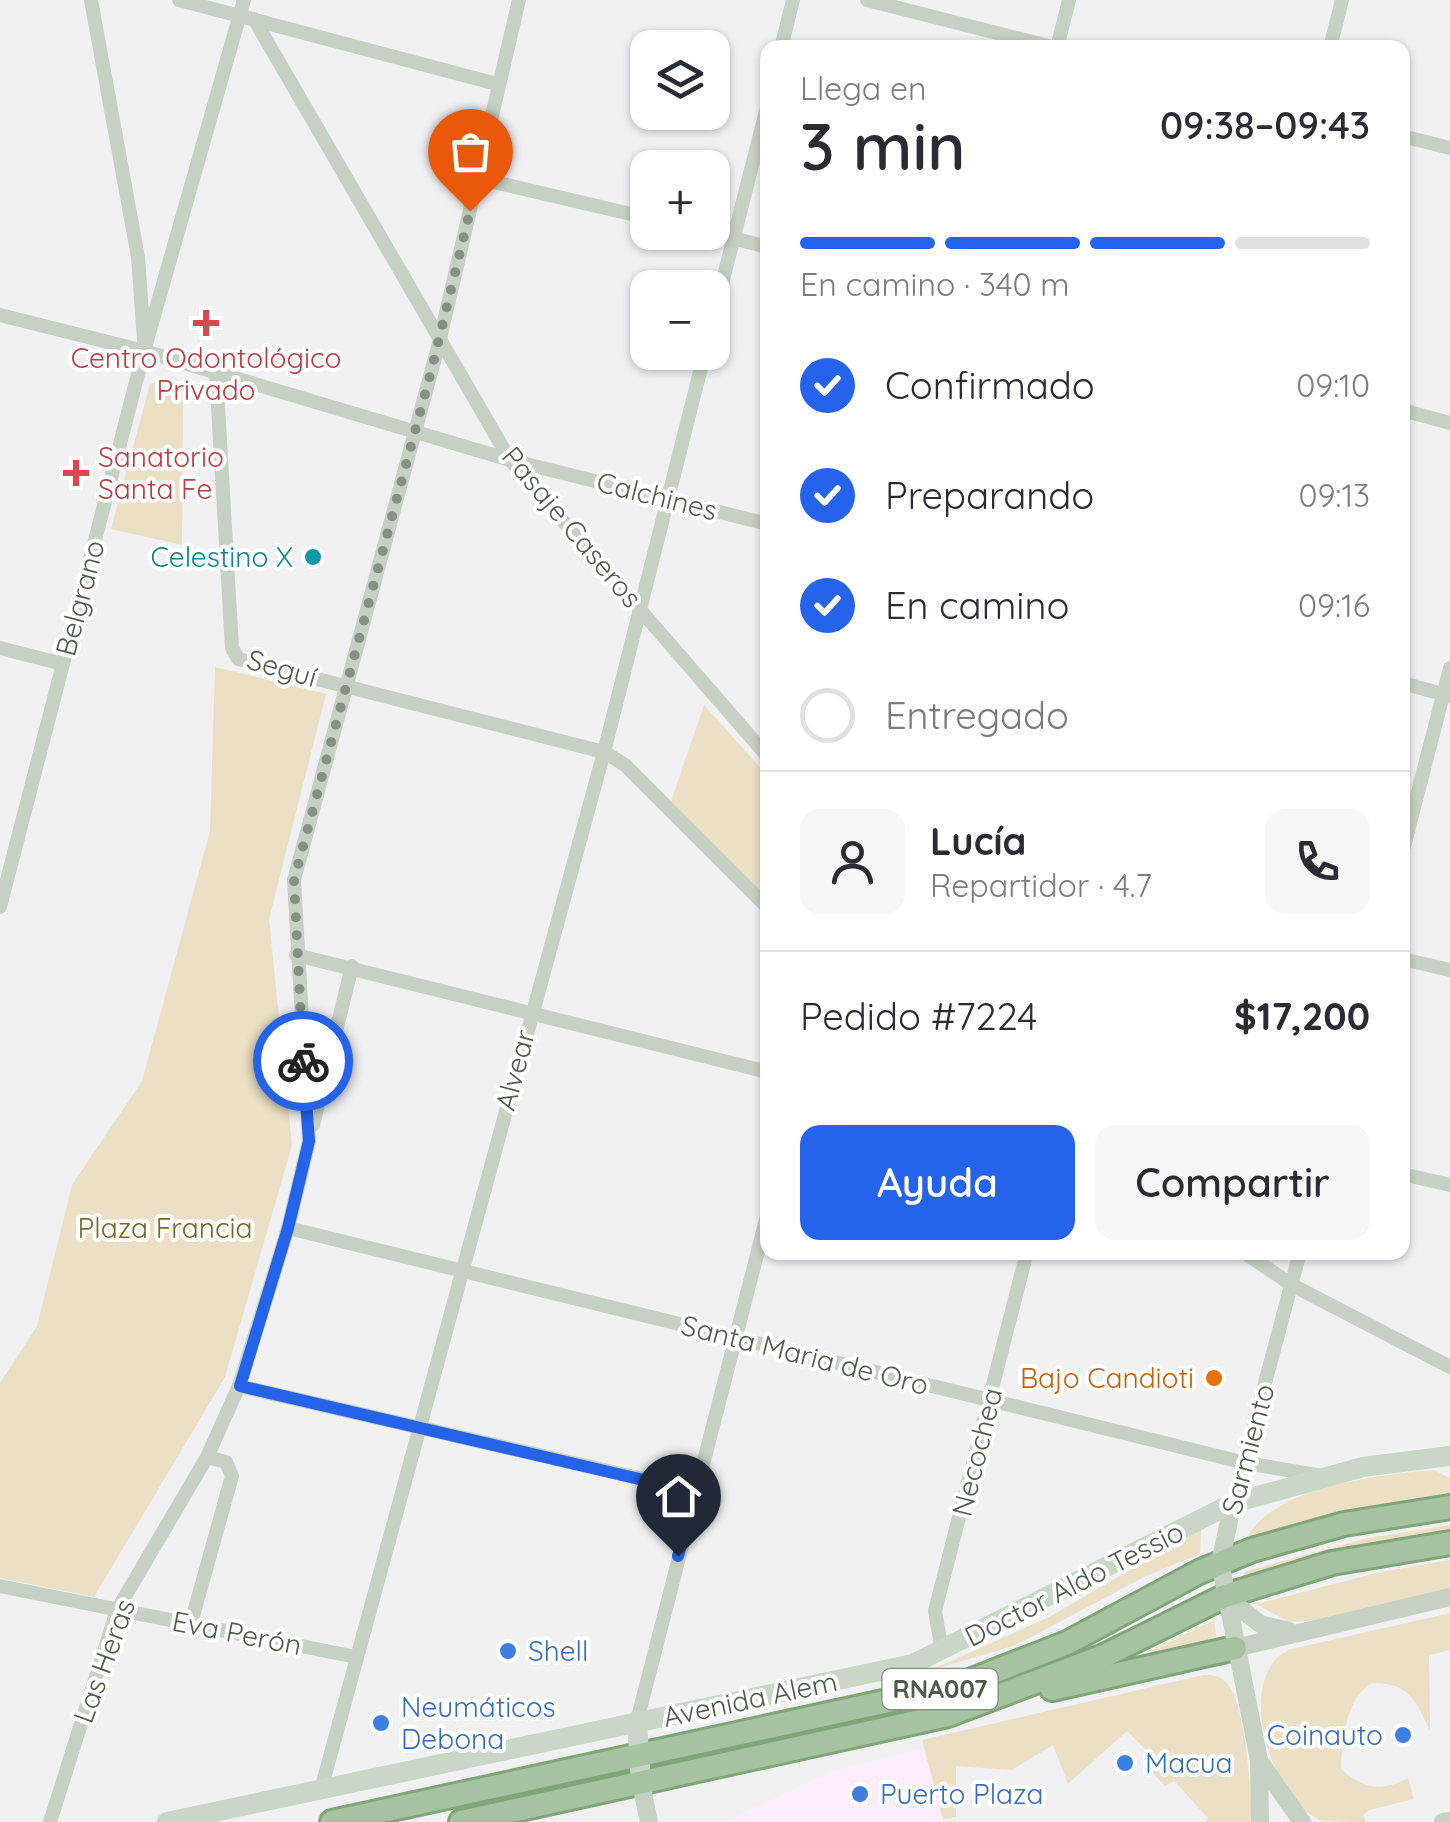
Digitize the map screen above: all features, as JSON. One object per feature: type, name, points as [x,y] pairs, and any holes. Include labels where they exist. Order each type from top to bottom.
[{"type":"highway","name":"Avenida Alem","points":[[332,1822],[957,1686],[1067,1643],[1220,1562],[1344,1524],[1450,1506]]},
{"type":"highway","name":"RNA007","points":[[461,1822],[914,1725],[1104,1656],[1225,1596],[1332,1563],[1450,1543]]},
{"type":"highway","points":[[980,1704],[1235,1648]]},
{"type":"main road","name":"Doctor Aldo Tessio","points":[[167,1822],[322,1786],[863,1678],[942,1651],[1232,1503],[1323,1476],[1446,1459]]},
{"type":"main road","points":[[637,1721],[641,1784]]},
{"type":"street","points":[[91,0],[138,257],[144,351]]},
{"type":"street","points":[[179,0],[246,11],[497,84]]},
{"type":"street","name":"Las Heras","points":[[309,1141],[294,880],[439,343],[519,0]]},
{"type":"street","points":[[783,40],[793,0]]},
{"type":"street","points":[[867,0],[1025,40]]},
{"type":"street","points":[[1059,40],[1069,0]]},
{"type":"street","points":[[1332,40],[1342,0]]},
{"type":"street","name":"Belgrano","points":[[0,907],[144,351],[246,11]]},
{"type":"street","name":"Pasaje Caseros","points":[[246,11],[510,460],[760,748]]},
{"type":"street","points":[[726,270],[760,135]]},
{"type":"street","points":[[1410,138],[1450,148]]},
{"type":"street","points":[[477,178],[630,214]]},
{"type":"street","points":[[730,237],[760,246]]},
{"type":"street","name":"Calchines","points":[[0,315],[144,351],[510,460],[760,522]]},
{"type":"street","name":"Alvear","points":[[322,1786],[604,752],[701,370]]},
{"type":"street","name":"Seguí","points":[[216,372],[232,648],[238,659],[604,752]]},
{"type":"street","points":[[1410,412],[1450,423]]},
{"type":"street","points":[[0,648],[63,664]]},
{"type":"street","points":[[1410,826],[1447,695],[1450,668]]},
{"type":"street","points":[[1410,685],[1447,695]]},
{"type":"street","points":[[604,752],[625,765],[760,900]]},
{"type":"street","points":[[296,954],[760,1070]]},
{"type":"street","points":[[1410,961],[1450,970]]},
{"type":"street","name":"Las Heras","points":[[50,1822],[117,1610],[208,1457],[240,1386],[288,1228],[352,966]]},
{"type":"street","points":[[1410,1176],[1450,1185]]},
{"type":"street","name":"Santa Maria de Oro","points":[[288,1228],[1246,1464],[1323,1476]]},
{"type":"street","points":[[637,1721],[760,1244]]},
{"type":"street","name":"Necochea","points":[[942,1651],[935,1611],[1025,1260]]},
{"type":"street","points":[[1254,1260],[1292,1285],[1450,1367]]},
{"type":"street","name":"Sarmiento","points":[[1259,1760],[1220,1562],[1232,1503],[1246,1464],[1298,1260]]},
{"type":"street","points":[[240,1386],[695,1492]]},
{"type":"street","points":[[191,1623],[232,1476],[226,1462],[208,1457]]},
{"type":"street","name":"Eva Perón","points":[[0,1586],[356,1657]]},
{"type":"street","points":[[1225,1596],[1260,1624],[1304,1633]]},
{"type":"street","points":[[1235,1648],[1450,1597]]},
{"type":"street","points":[[1259,1760],[1260,1822]]},
{"type":"street","points":[[1259,1760],[1302,1822]]},
{"type":"street","points":[[641,1784],[649,1822]]},
{"type":"shaded area","name":"Puerto Plaza","points":[[928,1748],[944,1822],[723,1822],[837,1769]]},
{"type":"green space","points":[[168,377],[183,391],[182,545],[111,529],[150,384]]},
{"type":"green space","name":"Plaza Francia","points":[[215,667],[326,694],[269,919],[292,1145],[225,1377],[94,1597],[0,1578],[0,1383],[37,1326],[72,1185],[142,1081],[210,831]]},
{"type":"green space","points":[[704,705],[760,767],[760,893],[671,801]]},
{"type":"green space","points":[[1434,1470],[1450,1478],[1450,1501],[1243,1547],[1254,1527],[1273,1510],[1297,1498],[1354,1481]]},
{"type":"green space","points":[[1450,1525],[1450,1535],[1245,1581],[1243,1576],[1246,1571],[1369,1538]]},
{"type":"green space","points":[[1201,1529],[1200,1554],[1146,1576],[1016,1645],[931,1670],[1049,1617]]},
{"type":"green space","points":[[1450,1560],[1450,1590],[1309,1621],[1289,1622],[1256,1604],[1380,1572]]},
{"type":"green space","points":[[1450,1613],[1450,1650],[1429,1655],[1430,1731],[1411,1696],[1396,1686],[1372,1683],[1356,1699],[1344,1734],[1341,1769],[1357,1781],[1373,1786],[1408,1778],[1414,1799],[1369,1810],[1363,1815],[1366,1822],[1320,1820],[1302,1808],[1274,1765],[1265,1738],[1263,1686],[1272,1665],[1288,1650]]},
{"type":"green space","points":[[1214,1620],[1217,1642],[1152,1657],[1151,1651]]},
{"type":"green space","points":[[1203,1675],[1225,1681],[1238,1707],[1252,1822],[1205,1822],[1208,1818],[1174,1781],[1165,1786],[1149,1769],[1157,1761],[1127,1731],[1068,1784],[1053,1745],[1012,1770],[956,1766],[956,1817],[943,1819],[922,1740]]},
{"type":"way so far","points":[[303,1061],[294,880],[431,372],[470,211]]},
{"type":"place","name":"Centro Odontológico Privado","points":[[206,323]]},
{"type":"place","name":"Sanatorio Santa Fe","points":[[76,473]]},
{"type":"place","name":"Celestino X","points":[[313,557]]},
{"type":"place","name":"Bajo Candioti","points":[[1214,1378]]},
{"type":"place","name":"Shell","points":[[508,1651]]},
{"type":"place","name":"Neumáticos Debona","points":[[381,1723]]},
{"type":"place","name":"Coinauto","points":[[1403,1735]]},
{"type":"place","name":"Macua","points":[[1125,1763]]},
{"type":"place","name":"Puerto Plaza","points":[[860,1794]]},
{"type":"route","points":[[303,1061],[309,1141],[288,1228],[240,1386],[695,1492],[678,1556]]}]
